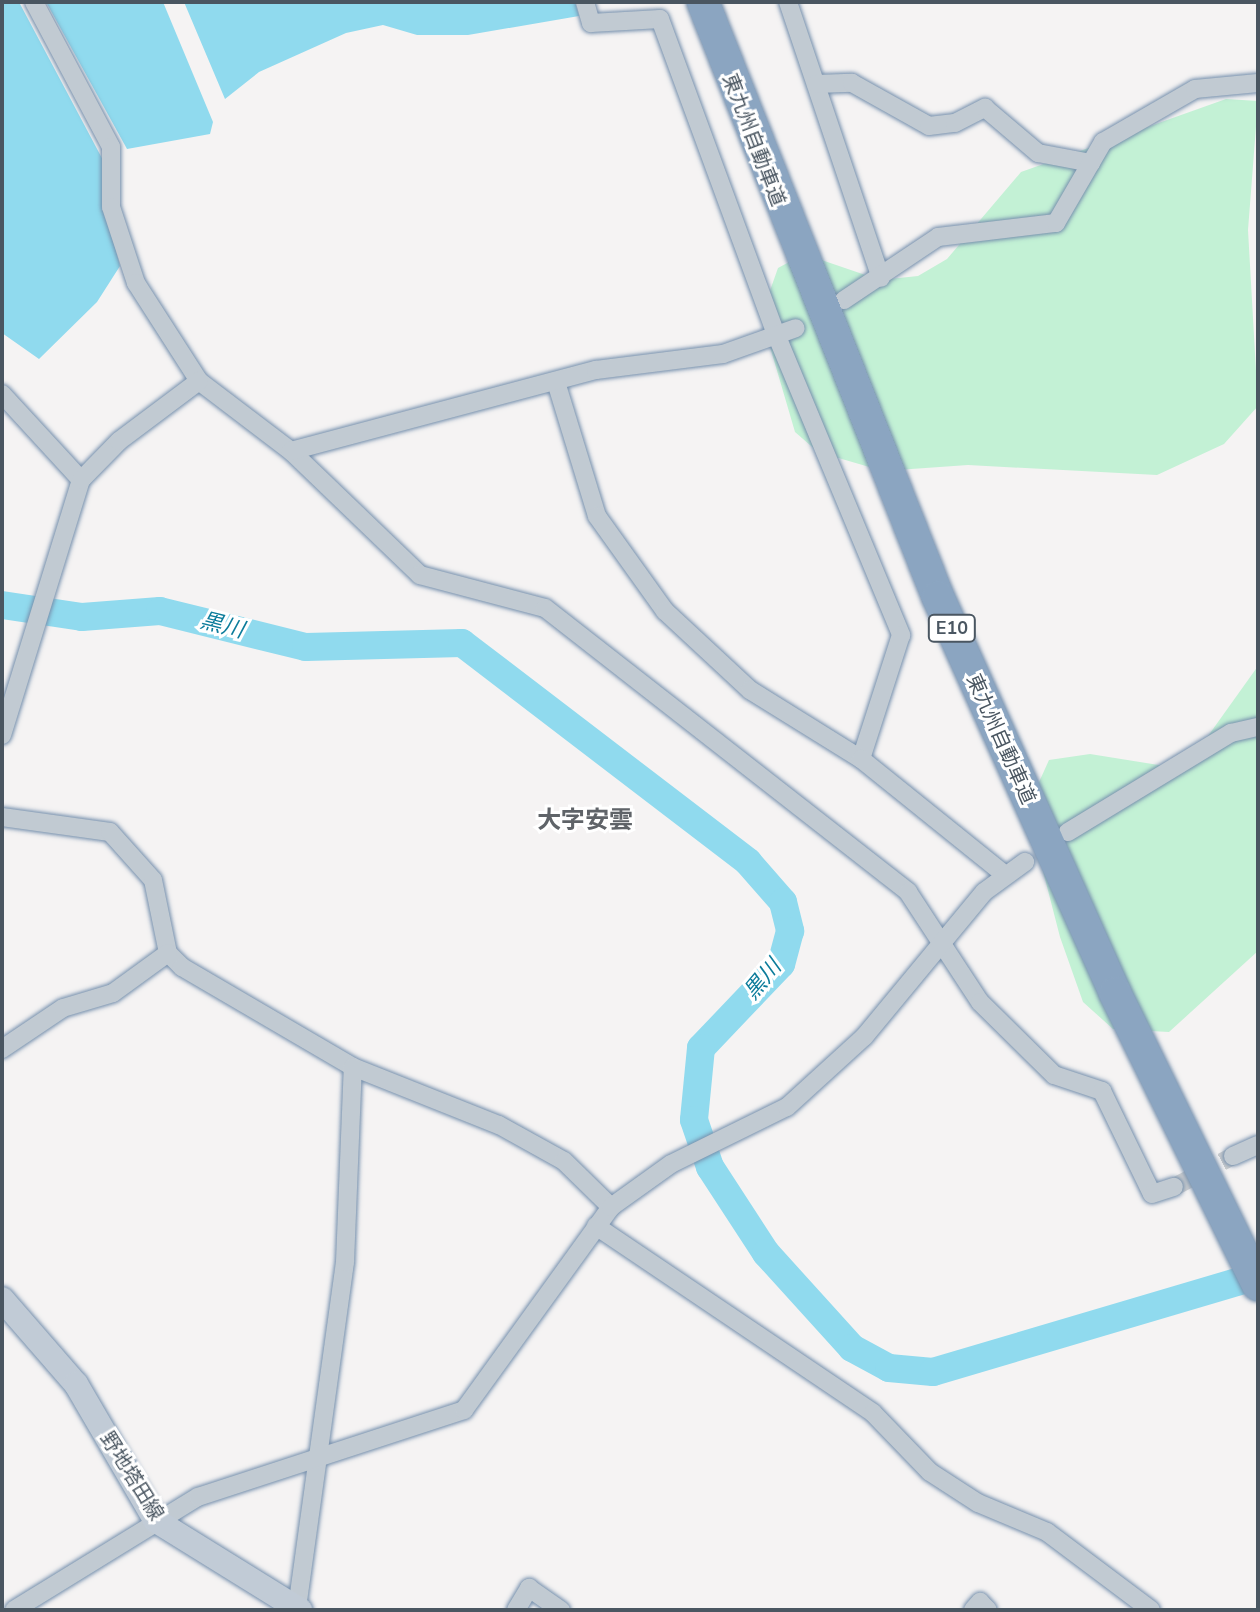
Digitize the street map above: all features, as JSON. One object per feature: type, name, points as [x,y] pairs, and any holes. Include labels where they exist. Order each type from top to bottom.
[{"type":"highway","name":"東九州自動車道","points":[[703,2],[938,597],[1258,1285]]},
{"type":"main road","name":"野地塔田線","points":[[7,1312],[76,1384],[155,1520],[298,1609]]},
{"type":"street","points":[[34,2],[111,147],[111,207],[136,283],[199,381],[291,451],[420,575],[545,608],[908,892],[943,940],[980,1002],[1054,1075],[1102,1091],[1152,1194],[1174,1187]]},
{"type":"street","points":[[585,2],[591,23],[660,19],[778,339],[901,635],[861,759]]},
{"type":"street","points":[[788,2],[881,278]]},
{"type":"street","points":[[816,84],[852,83],[929,126],[955,123],[985,108],[1038,153],[1091,163]]},
{"type":"street","points":[[844,300],[938,237],[1056,223],[1103,142],[1195,89],[1258,83]]},
{"type":"street","points":[[291,451],[556,382],[778,339],[796,328]]},
{"type":"street","points":[[2,735],[81,480],[119,441],[199,381]]},
{"type":"street","points":[[556,382],[597,516],[665,611],[750,690],[861,759],[1004,874]]},
{"type":"street","points":[[2,394],[81,480]]},
{"type":"street","points":[[1068,832],[1231,733],[1258,727]]},
{"type":"street","points":[[2,817],[110,832],[131,848],[153,880],[168,953],[229,999],[353,1067],[499,1125],[564,1161],[611,1207]]},
{"type":"street","points":[[14,1610],[155,1520],[198,1497],[315,1458],[431,1427],[464,1410],[611,1207],[690,1156],[787,1107],[825,1075],[1004,874],[1025,862]]},
{"type":"street","points":[[2,1049],[63,1008],[113,993],[168,953]]},
{"type":"street","points":[[298,1609],[315,1458],[345,1262],[353,1067]]},
{"type":"street","points":[[1233,1156],[1258,1145]]},
{"type":"street","points":[[596,1226],[873,1413],[930,1472],[978,1503],[1047,1532],[1151,1610]]},
{"type":"street","points":[[516,1610],[529,1588],[561,1610]]},
{"type":"street","points":[[973,1610],[980,1602],[988,1610]]},
{"type":"green space","points":[[1226,99],[1258,101],[1248,230],[1258,406],[1224,444],[1157,475],[968,465],[883,471],[818,452],[795,432],[761,316],[778,268],[804,254],[880,280],[918,276],[947,259],[1021,172]]},
{"type":"green space","points":[[1258,666],[1258,951],[1169,1032],[1113,1029],[1083,1002],[1060,937],[1036,844],[1035,791],[1049,760],[1090,754],[1171,767],[1198,750]]},
{"type":"water","points":[[2,2],[19,2],[104,162],[104,204],[120,266],[97,302],[39,359],[2,333]]},
{"type":"water","points":[[46,2],[163,2],[213,122],[210,134],[127,149]]},
{"type":"water","points":[[184,2],[575,2],[579,16],[468,35],[417,35],[383,25],[346,33],[259,72],[225,99]]},
{"type":"waterway","name":"黒川","points":[[2,605],[82,617],[160,611],[306,647],[462,643],[748,862],[783,902],[790,931],[781,964],[701,1048],[694,1120],[710,1167],[766,1253],[852,1348],[889,1368],[933,1372],[1258,1276]]},
{"type":"tunnel","points":[[1174,1187],[1233,1156]]},
{"type":"district","name":"大字安雲","points":[[585,821]]}]
